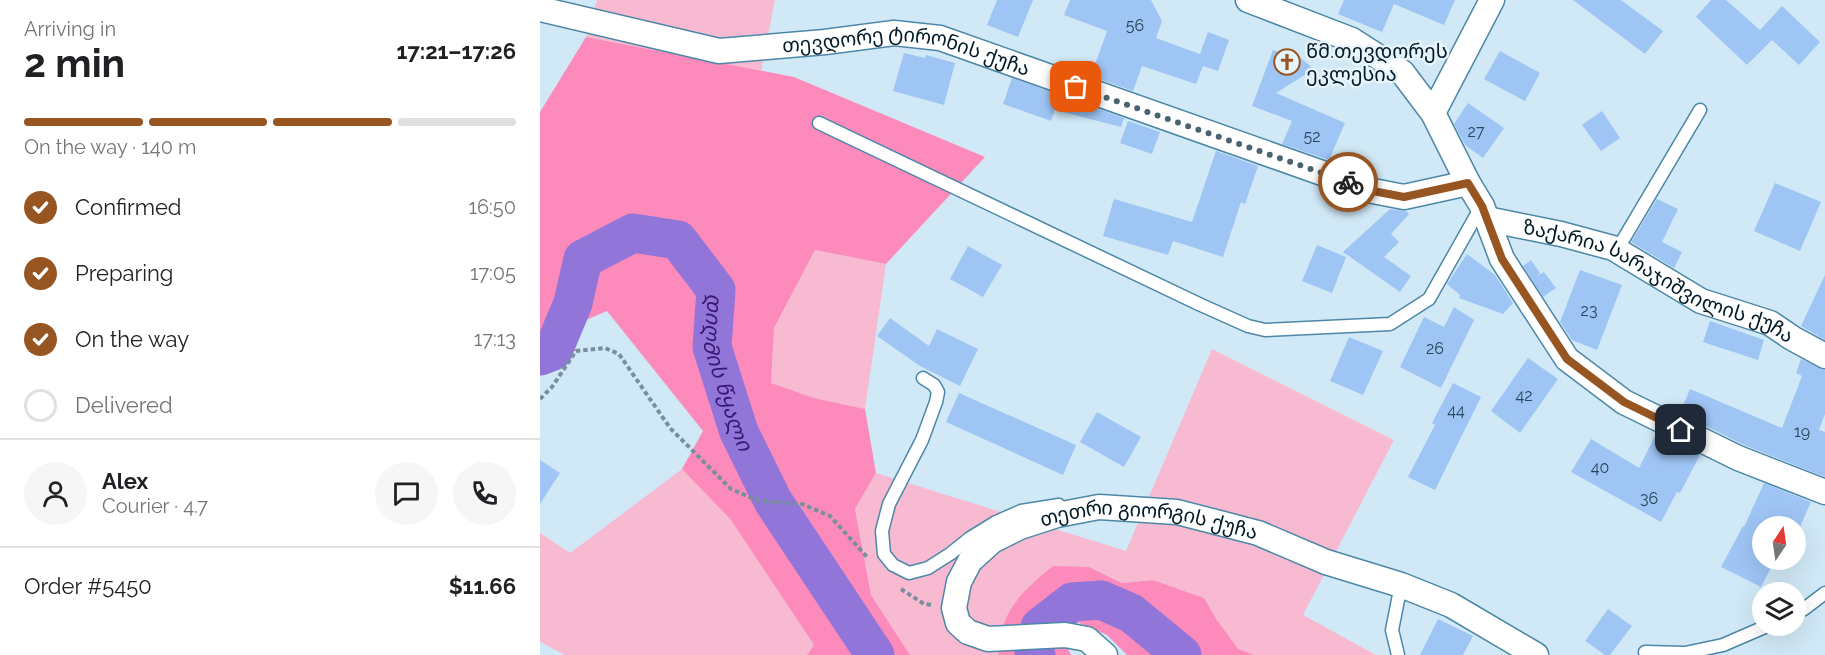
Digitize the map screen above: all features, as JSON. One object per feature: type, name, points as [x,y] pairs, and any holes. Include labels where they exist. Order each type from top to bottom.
[{"type":"street","points":[[1248,0],[1352,40],[1402,72],[1433,113],[1484,213],[1502,259],[1567,359],[1624,402],[1737,458],[1825,492]]},
{"type":"street","points":[[1433,113],[1492,0]]},
{"type":"street","name":"თევდორე ტირონის ქუჩა","points":[[540,9],[718,51],[825,42],[894,33],[940,38],[1373,191],[1404,197],[1468,183]]},
{"type":"street","name":"ზაქარია სარაჯიშვილის ქუჩა","points":[[1484,213],[1617,250],[1701,301],[1770,322],[1792,338],[1825,356]]},
{"type":"street","name":"თეთრი გიორგის ქუჩა","points":[[954,608],[959,582],[970,561],[992,541],[1020,527],[1057,515],[1099,507],[1177,512],[1258,533],[1326,562],[1401,585],[1451,605],[1536,655]]},
{"type":"street","points":[[954,608],[958,623],[968,632],[988,639],[1065,635],[1087,639],[1105,655]]},
{"type":"lane","points":[[1617,250],[1700,110]]},
{"type":"lane","points":[[819,123],[1200,305],[1248,326],[1265,330],[1390,324],[1429,299],[1484,213]]},
{"type":"lane","points":[[923,378],[938,392],[922,440],[889,504],[882,531],[884,554],[893,566],[909,573],[928,568],[996,522],[1020,512],[1053,505],[1078,503],[1099,507]]},
{"type":"lane","points":[[1398,655],[1392,630],[1401,585]]},
{"type":"lane","points":[[1806,607],[1825,593]]},
{"type":"lane","points":[[1645,652],[1685,652],[1723,645],[1752,632]]},
{"type":"path","points":[[540,399],[552,387],[576,351],[605,348],[619,354],[670,428],[731,489],[759,501],[802,504],[830,516],[874,565]]},
{"type":"path","points":[[897,586],[924,604],[954,608]]},
{"type":"shaded area","points":[[597,0],[775,0],[761,71],[586,37]]},
{"type":"shaded area","points":[[586,37],[794,77],[985,157],[886,264],[815,250],[774,328],[771,383],[814,398],[865,409],[876,473],[855,509],[871,595],[910,655],[807,655],[814,645],[731,520],[682,469],[703,431],[607,311],[540,340],[540,112]]},
{"type":"shaded area","points":[[815,250],[886,264],[865,409],[814,398],[771,383],[774,328]]},
{"type":"shaded area","points":[[1212,349],[1394,440],[1303,615],[1376,655],[1254,655],[1238,650],[1204,598],[1153,580],[1122,583],[1089,567],[1032,583],[1003,625],[998,655],[910,655],[871,595],[855,509],[876,473],[1126,551]]},
{"type":"shaded area","points":[[682,469],[731,520],[814,645],[807,655],[565,655],[540,642],[540,533],[570,553]]},
{"type":"shaded area","points":[[1053,566],[1089,567],[1122,583],[1153,580],[1204,598],[1238,649],[1254,655],[1127,655],[1107,635],[1077,622],[1057,627],[1071,655],[998,655],[1002,630],[1011,609],[1030,586]]},
{"type":"building","points":[[997,0],[1033,0],[1018,37],[987,25]]},
{"type":"building","points":[[1070,0],[1151,0],[1162,21],[1156,38],[1200,54],[1208,32],[1229,40],[1218,71],[1203,66],[1196,84],[1142,66],[1133,91],[1091,76],[1107,31],[1064,15]]},
{"type":"building","points":[[1344,0],[1455,0],[1444,25],[1394,4],[1382,32],[1338,14]]},
{"type":"building","points":[[1573,0],[1621,0],[1663,31],[1645,54]]},
{"type":"building","points":[[1711,0],[1726,0],[1760,30],[1782,6],[1820,42],[1799,65],[1772,40],[1747,65],[1696,17]]},
{"type":"building","points":[[1273,50],[1303,60],[1314,69],[1276,93],[1345,123],[1329,160],[1282,144],[1292,121],[1252,106]]},
{"type":"building","points":[[1500,51],[1540,73],[1525,101],[1484,79]]},
{"type":"building","points":[[904,53],[925,58],[926,55],[955,63],[944,105],[893,91]]},
{"type":"building","points":[[1012,78],[1124,118],[1121,127],[1055,110],[1051,121],[1003,104]]},
{"type":"building","points":[[1468,103],[1504,128],[1483,158],[1465,145],[1454,124]]},
{"type":"building","points":[[1602,111],[1620,138],[1601,151],[1582,125]]},
{"type":"building","points":[[1128,121],[1160,132],[1152,154],[1120,143]]},
{"type":"building","points":[[1216,151],[1258,166],[1245,204],[1241,202],[1223,257],[1173,241],[1168,255],[1103,236],[1114,199],[1192,222]]},
{"type":"building","points":[[1775,183],[1821,202],[1800,251],[1754,231]]},
{"type":"building","points":[[1657,199],[1678,209],[1662,242],[1682,252],[1674,268],[1631,242]]},
{"type":"building","points":[[1390,209],[1406,211],[1409,214],[1391,234],[1399,242],[1384,257],[1411,276],[1400,292],[1343,252]]},
{"type":"building","points":[[1317,245],[1346,257],[1332,293],[1302,281]]},
{"type":"building","points":[[968,246],[1002,265],[983,297],[950,279]]},
{"type":"building","points":[[1467,254],[1495,275],[1513,303],[1503,314],[1459,298],[1460,295],[1447,284]]},
{"type":"building","points":[[1531,260],[1540,273],[1537,276],[1544,272],[1556,288],[1543,297],[1523,266]]},
{"type":"building","points":[[1580,270],[1622,285],[1597,350],[1572,340],[1560,322]]},
{"type":"building","points":[[1825,275],[1825,340],[1801,326]]},
{"type":"building","points":[[1454,307],[1474,320],[1441,388],[1400,367],[1424,317],[1444,327]]},
{"type":"building","points":[[890,318],[929,346],[937,329],[978,349],[960,386],[920,366],[877,336]]},
{"type":"building","points":[[1710,321],[1764,340],[1758,360],[1703,342]]},
{"type":"building","points":[[1349,337],[1383,351],[1363,395],[1330,381]]},
{"type":"building","points":[[1528,358],[1558,379],[1520,433],[1491,411]]},
{"type":"building","points":[[1801,359],[1825,370],[1825,414],[1819,430],[1825,432],[1825,477],[1744,445],[1680,413],[1690,389],[1782,428],[1802,376],[1796,373]]},
{"type":"building","points":[[1453,383],[1481,397],[1435,490],[1408,477],[1435,425],[1432,423]]},
{"type":"building","points":[[959,393],[1076,445],[1063,475],[946,422]]},
{"type":"building","points":[[1097,412],[1141,437],[1124,467],[1080,442]]},
{"type":"building","points":[[1656,434],[1700,455],[1680,493],[1677,492],[1661,522],[1571,472],[1591,439],[1639,468]]},
{"type":"building","points":[[540,460],[560,473],[540,504]]},
{"type":"building","points":[[1764,483],[1811,502],[1805,516],[1752,516],[1752,570],[1770,570],[1764,582],[1752,582],[1721,567],[1744,527]]},
{"type":"building","points":[[1608,609],[1632,626],[1610,655],[1605,655],[1585,641]]},
{"type":"building","points":[[1438,619],[1473,636],[1463,655],[1420,655]]},
{"type":"waterway","name":"დიღმის წყალი","points":[[540,356],[553,351],[573,303],[583,259],[633,233],[678,240],[716,290],[712,347],[739,432],[773,501],[875,655]]},
{"type":"waterway","name":"დიღმის წყალი","points":[[1036,655],[1034,652],[1040,627],[1072,602],[1101,600],[1131,613],[1182,655]]},
{"type":"way so far","points":[[1076,87],[1348,182]]},
{"type":"place","name":"წმ.თევდორეს ეკლესია","points":[[1287,62]]},
{"type":"route","points":[[1348,182],[1373,191],[1404,197],[1468,183],[1482,206],[1502,259],[1567,359],[1624,402],[1681,430]]}]
